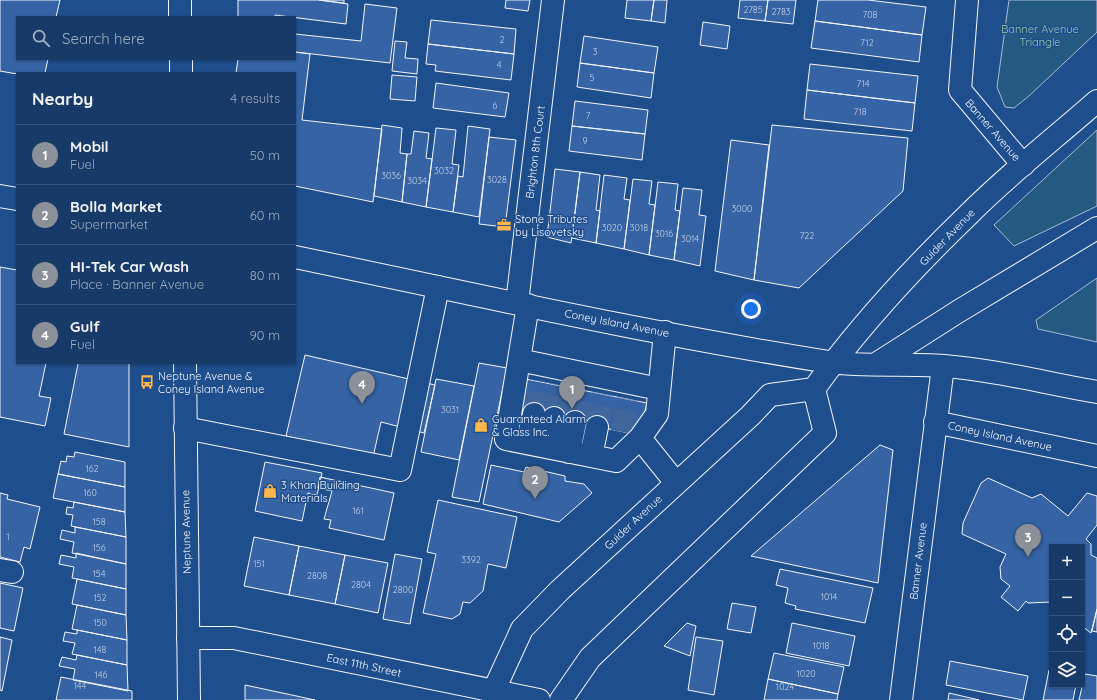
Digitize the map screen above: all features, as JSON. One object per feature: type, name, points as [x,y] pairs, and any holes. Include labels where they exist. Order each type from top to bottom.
[{"type":"main road","points":[[180,0],[180,16]]},
{"type":"main road","name":"Brighton 8th Court","points":[[537,445],[506,439],[519,360],[522,304],[553,0]]},
{"type":"main road","name":"Banner Avenue","points":[[967,0],[960,90],[1023,165]]},
{"type":"main road","points":[[181,60],[181,72]]},
{"type":"main road","name":"Guider Avenue","points":[[493,695],[522,629],[560,590],[750,416],[770,395],[814,389],[833,362],[888,298],[954,230],[1023,165],[1097,101]]},
{"type":"main road","points":[[0,196],[16,199]]},
{"type":"main road","points":[[876,364],[959,311],[1097,228]]},
{"type":"main road","name":"Coney Island Avenue","points":[[296,257],[665,332],[833,362],[943,366],[981,370],[1097,392]]},
{"type":"main road","points":[[185,428],[400,470],[438,287]]},
{"type":"main road","points":[[544,416],[537,445],[616,461],[631,435],[656,414],[665,332]]},
{"type":"main road","points":[[519,360],[551,375],[630,391],[659,389]]},
{"type":"main road","name":"Neptune Avenue","points":[[185,364],[189,700]]},
{"type":"main road","name":"Coney Island Avenue","points":[[943,366],[935,422],[1097,456]]},
{"type":"main road","points":[[561,700],[590,658],[825,433],[814,389]]},
{"type":"main road","points":[[569,452],[575,422]]},
{"type":"main road","name":"Banner Avenue","points":[[902,700],[935,422]]},
{"type":"main road","points":[[591,456],[597,427]]},
{"type":"main road","points":[[631,435],[676,483]]},
{"type":"main road","name":"East 11th Street","points":[[188,638],[234,638],[442,681],[493,695],[539,700]]},
{"type":"green space","name":"Banner Avenue Triangle","points":[[1009,0],[1097,0],[1097,32],[1030,95],[1014,108],[1005,107],[997,87]]},
{"type":"green space","points":[[1097,130],[1097,206],[1014,246],[994,225]]},
{"type":"green space","points":[[1097,278],[1097,342],[1038,329],[1036,320]]},
{"type":"building","points":[[0,0],[60,0],[56,16],[16,16],[16,60],[48,60],[45,72],[16,72],[16,74],[0,71]]},
{"type":"building","points":[[238,0],[319,0],[348,4],[346,24],[296,18],[296,16],[238,16]]},
{"type":"building","points":[[319,0],[344,0],[344,3]]},
{"type":"building","points":[[506,0],[530,0],[528,11],[505,8]]},
{"type":"building","points":[[627,0],[654,0],[651,21],[625,18]]},
{"type":"building","points":[[654,0],[667,0],[665,23],[651,21]]},
{"type":"building","points":[[740,0],[768,0],[765,21],[738,18]]},
{"type":"building","points":[[768,0],[796,0],[793,24],[765,21]]},
{"type":"building","points":[[818,0],[868,0],[926,7],[922,35],[815,21]]},
{"type":"building","points":[[365,4],[397,8],[390,63],[296,52],[296,34],[361,41]]},
{"type":"building","points":[[431,20],[516,29],[514,54],[428,44]]},
{"type":"building","points":[[815,21],[922,35],[919,62],[811,48]]},
{"type":"building","points":[[703,22],[730,26],[727,49],[700,45]]},
{"type":"building","points":[[584,36],[658,47],[654,73],[580,63]]},
{"type":"building","points":[[395,41],[407,42],[405,58],[418,59],[417,74],[392,71]]},
{"type":"building","points":[[428,44],[514,54],[511,80],[435,71],[436,65],[426,64]]},
{"type":"building","points":[[296,52],[310,54],[302,120],[382,129],[373,202],[296,186],[296,72],[236,72],[238,60],[296,60]]},
{"type":"building","points":[[580,63],[654,73],[651,98],[577,87]]},
{"type":"building","points":[[810,64],[918,76],[915,103],[807,90]]},
{"type":"building","points":[[392,75],[417,77],[415,101],[390,99]]},
{"type":"building","points":[[436,83],[509,93],[505,117],[433,108]]},
{"type":"building","points":[[807,90],[915,103],[912,131],[804,119]]},
{"type":"building","points":[[575,101],[648,110],[645,134],[572,126]]},
{"type":"building","points":[[382,125],[402,128],[400,153],[407,154],[402,202],[374,196]]},
{"type":"building","points":[[772,125],[908,138],[903,191],[799,288],[754,280]]},
{"type":"building","points":[[468,126],[490,129],[479,217],[453,212],[458,176],[463,177]]},
{"type":"building","points":[[572,126],[645,134],[642,160],[569,151]]},
{"type":"building","points":[[436,128],[456,130],[452,164],[459,165],[453,212],[426,207]]},
{"type":"building","points":[[414,131],[429,133],[426,158],[432,159],[426,207],[402,202],[407,154],[411,154]]},
{"type":"building","points":[[489,137],[516,140],[505,227],[479,224]]},
{"type":"building","points":[[731,140],[769,145],[754,280],[715,271]]},
{"type":"building","points":[[555,169],[580,172],[571,243],[547,237]]},
{"type":"building","points":[[580,172],[600,175],[596,210],[600,211],[596,243],[572,238]]},
{"type":"building","points":[[604,175],[627,178],[624,199],[630,200],[624,249],[596,243]]},
{"type":"building","points":[[633,179],[652,181],[649,204],[655,205],[649,255],[624,249]]},
{"type":"building","points":[[658,182],[678,184],[675,210],[680,211],[674,260],[649,255]]},
{"type":"building","points":[[683,188],[702,190],[699,215],[706,216],[700,266],[674,260]]},
{"type":"building","points":[[0,267],[16,270],[16,364],[46,364],[39,396],[51,398],[45,426],[0,417]]},
{"type":"building","points":[[305,355],[435,385],[424,433],[381,422],[373,457],[286,436]]},
{"type":"building","points":[[479,363],[507,368],[479,502],[452,497]]},
{"type":"building","points":[[78,364],[129,364],[129,447],[64,434]]},
{"type":"building","points":[[521,378],[647,403],[639,435],[515,410]]},
{"type":"building","points":[[436,379],[474,386],[459,460],[421,452]]},
{"type":"building","points":[[880,445],[893,450],[878,583],[751,556]]},
{"type":"building","points":[[75,452],[125,462],[125,487],[58,474],[61,461],[66,462],[67,456],[74,457]]},
{"type":"building","points":[[265,462],[322,473],[317,495],[308,493],[302,521],[255,511]]},
{"type":"building","points":[[491,465],[524,472],[526,467],[565,476],[565,481],[584,484],[592,493],[559,522],[483,504]]},
{"type":"building","points":[[58,474],[125,487],[125,512],[53,498]]},
{"type":"building","points":[[320,477],[394,493],[384,540],[329,528],[331,520],[324,519],[332,491],[318,488]]},
{"type":"building","points":[[988,478],[1032,498],[1041,494],[1068,516],[1087,493],[1097,496],[1097,525],[1086,539],[1091,544],[1091,555],[1097,558],[1097,609],[1091,633],[1085,628],[1085,544],[1049,544],[1049,602],[1028,603],[1026,601],[1018,611],[1001,597],[1010,586],[1001,579],[1000,567],[1006,554],[962,534],[963,523],[981,483]]},
{"type":"building","points":[[0,493],[8,495],[7,499],[40,507],[30,549],[24,547],[20,562],[0,557]]},
{"type":"building","points":[[438,500],[517,517],[506,568],[488,564],[483,591],[470,603],[463,602],[460,614],[452,619],[423,613],[436,554],[427,552]]},
{"type":"building","points":[[74,502],[125,512],[126,537],[71,526],[73,515],[66,514],[67,507],[73,508]]},
{"type":"building","points":[[75,527],[126,537],[126,564],[72,553],[74,542],[60,539],[62,530],[75,533]]},
{"type":"building","points":[[254,537],[299,546],[289,595],[244,586]]},
{"type":"building","points":[[299,546],[345,555],[335,604],[289,595]]},
{"type":"building","points":[[76,553],[126,564],[126,589],[72,578],[74,567],[59,564],[61,555],[76,558]]},
{"type":"building","points":[[395,554],[422,559],[410,624],[383,619]]},
{"type":"building","points":[[345,555],[388,563],[378,613],[335,604]]},
{"type":"building","points":[[780,569],[873,588],[865,623],[795,609],[796,606],[785,603],[788,588],[776,585]]},
{"type":"building","points":[[77,579],[126,589],[126,615],[72,604]]},
{"type":"building","points":[[0,583],[23,588],[14,631],[0,628]]},
{"type":"building","points":[[732,603],[756,607],[751,633],[727,629]]},
{"type":"building","points":[[77,605],[126,615],[127,640],[72,629]]},
{"type":"building","points":[[1097,609],[1097,632],[1092,631]]},
{"type":"building","points":[[687,623],[696,626],[690,656],[664,646]]},
{"type":"building","points":[[792,623],[855,636],[849,666],[786,653]]},
{"type":"building","points":[[77,630],[127,640],[127,665],[72,654],[75,643],[63,641],[65,632],[77,634]]},
{"type":"building","points":[[0,637],[12,640],[2,691],[0,690]]},
{"type":"building","points":[[696,637],[723,641],[714,695],[688,690]]},
{"type":"building","points":[[774,653],[844,667],[838,694],[768,679]]},
{"type":"building","points":[[77,655],[127,665],[128,691],[73,680],[75,669],[59,666],[62,657],[76,660]]},
{"type":"building","points":[[950,661],[1028,676],[1023,700],[946,685]]},
{"type":"building","points":[[1049,670],[1049,688],[1075,688],[1073,700],[1043,700]]},
{"type":"building","points":[[1085,674],[1097,676],[1097,700],[1079,700],[1082,688],[1085,688]]},
{"type":"building","points":[[61,677],[132,691],[132,700],[56,700]]},
{"type":"building","points":[[768,679],[838,694],[837,700],[764,700]]},
{"type":"building","points":[[245,685],[315,700],[245,700]]},
{"type":"building","points":[[949,693],[979,700],[948,700]]},
{"type":"tunnel","points":[[534,414],[540,381]]},
{"type":"tunnel","points":[[554,418],[560,385]]},
{"type":"tunnel","points":[[575,422],[582,390]]},
{"type":"tunnel","points":[[597,427],[603,394]]},
{"type":"tunnel","points":[[622,432],[628,399]]},
{"type":"place","name":"Stone Tributes by Lisovetsky","points":[[504,225]]},
{"type":"place","name":"Neptune Avenue & Coney Island Avenue","points":[[147,382]]},
{"type":"place","name":"Gulf","points":[[362,404]]},
{"type":"place","name":"Mobil","points":[[572,409]]},
{"type":"place","name":"Guaranteed Alarm & Glass Inc.","points":[[481,425]]},
{"type":"place","name":"3 Khan Building Materials","points":[[270,491]]},
{"type":"place","name":"Bolla Market","points":[[535,499]]},
{"type":"place","name":"HI-Tek Car Wash","points":[[1028,557]]}]
